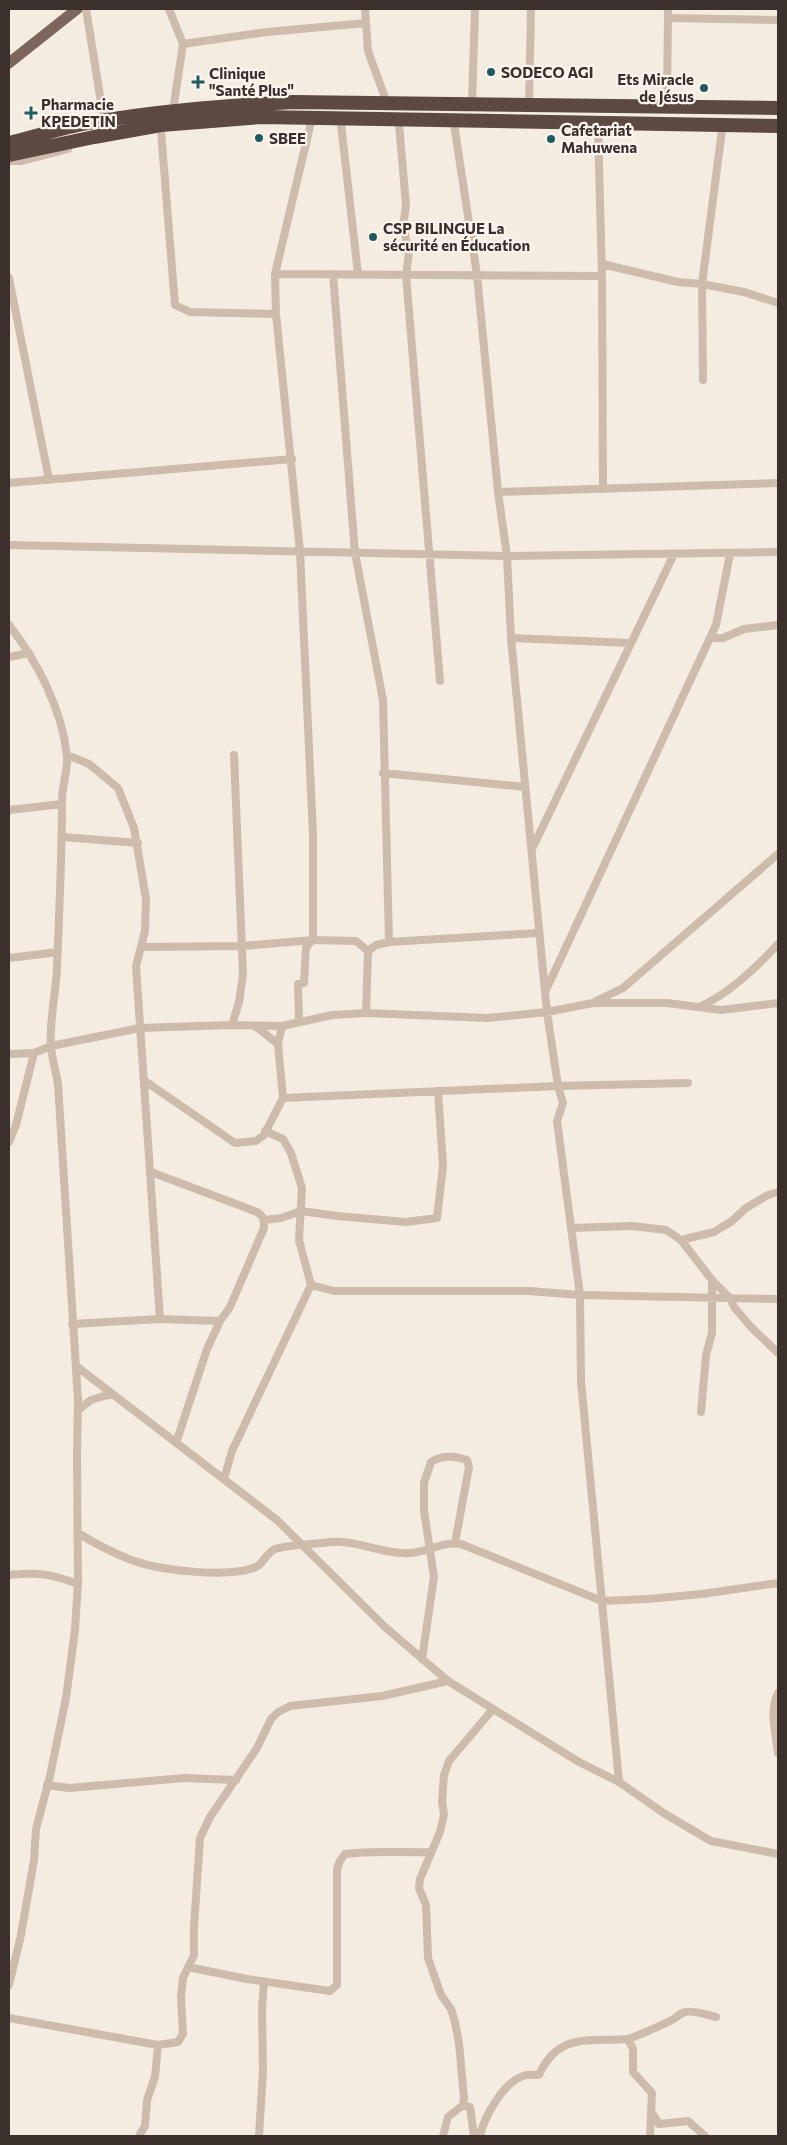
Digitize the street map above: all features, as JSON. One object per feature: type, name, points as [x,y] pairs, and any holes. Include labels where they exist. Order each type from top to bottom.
[{"type":"highway","points":[[9,143],[104,121],[173,110],[293,102],[778,108]]},
{"type":"highway","points":[[9,155],[127,130],[261,117],[778,126]]},
{"type":"main road","points":[[9,63],[77,9]]},
{"type":"street","points":[[86,9],[104,121]]},
{"type":"street","points":[[169,9],[183,44],[173,110]]},
{"type":"street","points":[[364,9],[368,51],[387,103]]},
{"type":"street","points":[[472,103],[475,9]]},
{"type":"street","points":[[530,104],[531,9]]},
{"type":"street","points":[[667,106],[668,9]]},
{"type":"street","points":[[669,18],[778,20]]},
{"type":"street","points":[[183,44],[266,32],[366,24]]},
{"type":"street","points":[[299,1021],[298,984],[304,983],[306,947],[314,940],[313,834],[300,552],[276,314],[275,274],[311,122]]},
{"type":"street","points":[[9,161],[22,161],[98,141],[161,131],[231,124],[311,122],[778,131]]},
{"type":"street","points":[[341,124],[358,274]]},
{"type":"street","points":[[400,124],[406,206],[403,226],[408,252],[406,275],[440,681]]},
{"type":"street","points":[[454,124],[476,275],[498,492],[507,556],[511,638],[547,1012],[558,1086],[563,1103],[557,1121],[580,1295],[581,1381],[619,1782]]},
{"type":"street","points":[[598,128],[602,264],[603,489]]},
{"type":"street","points":[[703,380],[702,284],[722,130]]},
{"type":"street","points":[[161,131],[175,305],[190,312],[276,314]]},
{"type":"street","points":[[602,264],[678,282],[702,284],[744,292],[778,303]]},
{"type":"street","points":[[275,274],[602,276]]},
{"type":"street","points":[[333,274],[356,553],[383,700],[383,774],[390,942]]},
{"type":"street","points":[[9,278],[49,480]]},
{"type":"street","points":[[9,483],[292,458]]},
{"type":"street","points":[[498,492],[778,483]]},
{"type":"street","points":[[9,545],[507,556],[778,552]]},
{"type":"street","points":[[532,848],[674,554]]},
{"type":"street","points":[[545,992],[716,625],[730,554]]},
{"type":"street","points":[[9,625],[29,653],[57,715],[67,755],[67,770],[62,804],[58,952],[51,1046],[58,1084],[78,1410],[76,1457],[78,1584],[75,1630],[66,1698],[36,1829],[34,1860],[21,1935],[9,1985]]},
{"type":"street","points":[[710,638],[723,638],[744,630],[778,625]]},
{"type":"street","points":[[511,638],[631,643]]},
{"type":"street","points":[[9,657],[29,653]]},
{"type":"street","points":[[67,755],[89,764],[118,788],[138,842],[146,899],[145,931],[136,966],[160,1319]]},
{"type":"street","points":[[232,1025],[239,1002],[243,975],[234,756]]},
{"type":"street","points":[[383,774],[525,787]]},
{"type":"street","points":[[9,810],[62,804]]},
{"type":"street","points":[[62,837],[138,842]]},
{"type":"street","points":[[593,1003],[623,988],[778,854]]},
{"type":"street","points":[[368,951],[376,945],[390,942],[539,934]]},
{"type":"street","points":[[141,947],[242,946],[314,940],[356,941],[368,951]]},
{"type":"street","points":[[697,1007],[713,1000],[761,962],[778,944]]},
{"type":"street","points":[[366,1013],[368,951]]},
{"type":"street","points":[[9,958],[58,952]]},
{"type":"street","points":[[9,1054],[34,1053],[51,1046],[140,1028],[232,1025],[282,1026],[332,1015],[366,1013],[488,1018],[547,1012],[593,1003],[667,1003],[721,1010],[778,1003]]},
{"type":"street","points":[[255,1026],[278,1044]]},
{"type":"street","points":[[145,1081],[235,1143],[256,1141],[266,1131],[283,1098],[278,1044],[282,1026]]},
{"type":"street","points":[[9,1142],[16,1125],[34,1053]]},
{"type":"street","points":[[283,1098],[558,1086],[688,1083]]},
{"type":"street","points":[[264,1220],[281,1218],[301,1211],[406,1222],[437,1218],[443,1166],[438,1091]]},
{"type":"street","points":[[224,1479],[232,1451],[311,1285],[299,1240],[302,1188],[291,1153],[283,1139],[266,1131]]},
{"type":"street","points":[[151,1172],[262,1214],[264,1220],[264,1228],[230,1307],[220,1320],[207,1349],[176,1442]]},
{"type":"street","points":[[681,1240],[714,1232],[732,1221],[746,1208],[768,1195],[778,1192]]},
{"type":"street","points":[[571,1228],[632,1226],[666,1230],[681,1240],[712,1280],[730,1298],[734,1307],[751,1327],[778,1353]]},
{"type":"street","points":[[701,1412],[706,1356],[712,1333],[712,1280]]},
{"type":"street","points":[[311,1285],[334,1291],[529,1291],[580,1295],[778,1299]]},
{"type":"street","points":[[72,1324],[160,1319],[220,1320]]},
{"type":"street","points":[[76,1366],[277,1520],[385,1628],[448,1681],[579,1762],[619,1782],[665,1814],[711,1841],[778,1854]]},
{"type":"street","points":[[78,1410],[91,1400],[111,1394]]},
{"type":"street","points":[[422,1659],[434,1576],[424,1511],[424,1483],[431,1462],[441,1457],[467,1460],[469,1466],[455,1543]]},
{"type":"street","points":[[78,1533],[100,1547],[131,1560],[203,1573],[238,1571],[257,1567],[274,1550],[303,1546],[335,1542],[352,1543],[393,1553],[412,1553],[449,1542],[461,1544],[602,1600],[648,1599],[702,1594],[778,1583]]},
{"type":"street","points":[[9,1575],[31,1573],[54,1575],[78,1584]]},
{"type":"street","points":[[9,2018],[158,2045],[178,2042],[182,2034],[181,1997],[183,1978],[194,1955],[200,1838],[210,1817],[257,1748],[271,1719],[278,1712],[290,1706],[382,1696],[448,1681]]},
{"type":"street","points":[[778,1693],[774,1705],[778,1753]]},
{"type":"street","points":[[443,2136],[448,2116],[463,2105],[464,2098],[459,2043],[455,2022],[428,1958],[426,1905],[419,1888],[420,1879],[440,1832],[444,1814],[442,1802],[444,1775],[449,1761],[493,1709]]},
{"type":"street","points":[[47,1785],[69,1788],[184,1778],[218,1781],[236,1780]]},
{"type":"street","points":[[218,1781],[224,1796]]},
{"type":"street","points":[[188,1967],[264,1982],[330,1991],[335,1989],[337,1985],[337,1869],[340,1861],[345,1854],[369,1850],[404,1853],[431,1852]]},
{"type":"street","points":[[259,2136],[263,2071],[262,2008],[264,1982]]},
{"type":"street","points":[[480,2136],[490,2107],[516,2079],[524,2075],[539,2075],[552,2054],[561,2048],[577,2041],[628,2039],[644,2034],[684,2012],[716,2017]]},
{"type":"street","points":[[628,2039],[632,2049],[633,2072],[652,2094],[650,2136]]},
{"type":"street","points":[[139,2136],[145,2126],[147,2100],[155,2077],[158,2045]]},
{"type":"street","points":[[463,2105],[470,2107],[474,2136]]},
{"type":"street","points":[[651,2113],[659,2124],[688,2121],[705,2136]]},
{"type":"place","name":"SODECO AGI","points":[[491,72]]},
{"type":"place","name":"Clinique \"Santé Plus\"","points":[[198,82]]},
{"type":"place","name":"Ets Miracle de Jésus","points":[[704,88]]},
{"type":"place","name":"Pharmacie KPEDETIN","points":[[31,113]]},
{"type":"place","name":"SBEE","points":[[259,138]]},
{"type":"place","name":"Cafetariat Mahuwena","points":[[551,139]]},
{"type":"place","name":"CSP BILINGUE La sécurité en Éducation","points":[[373,237]]}]
